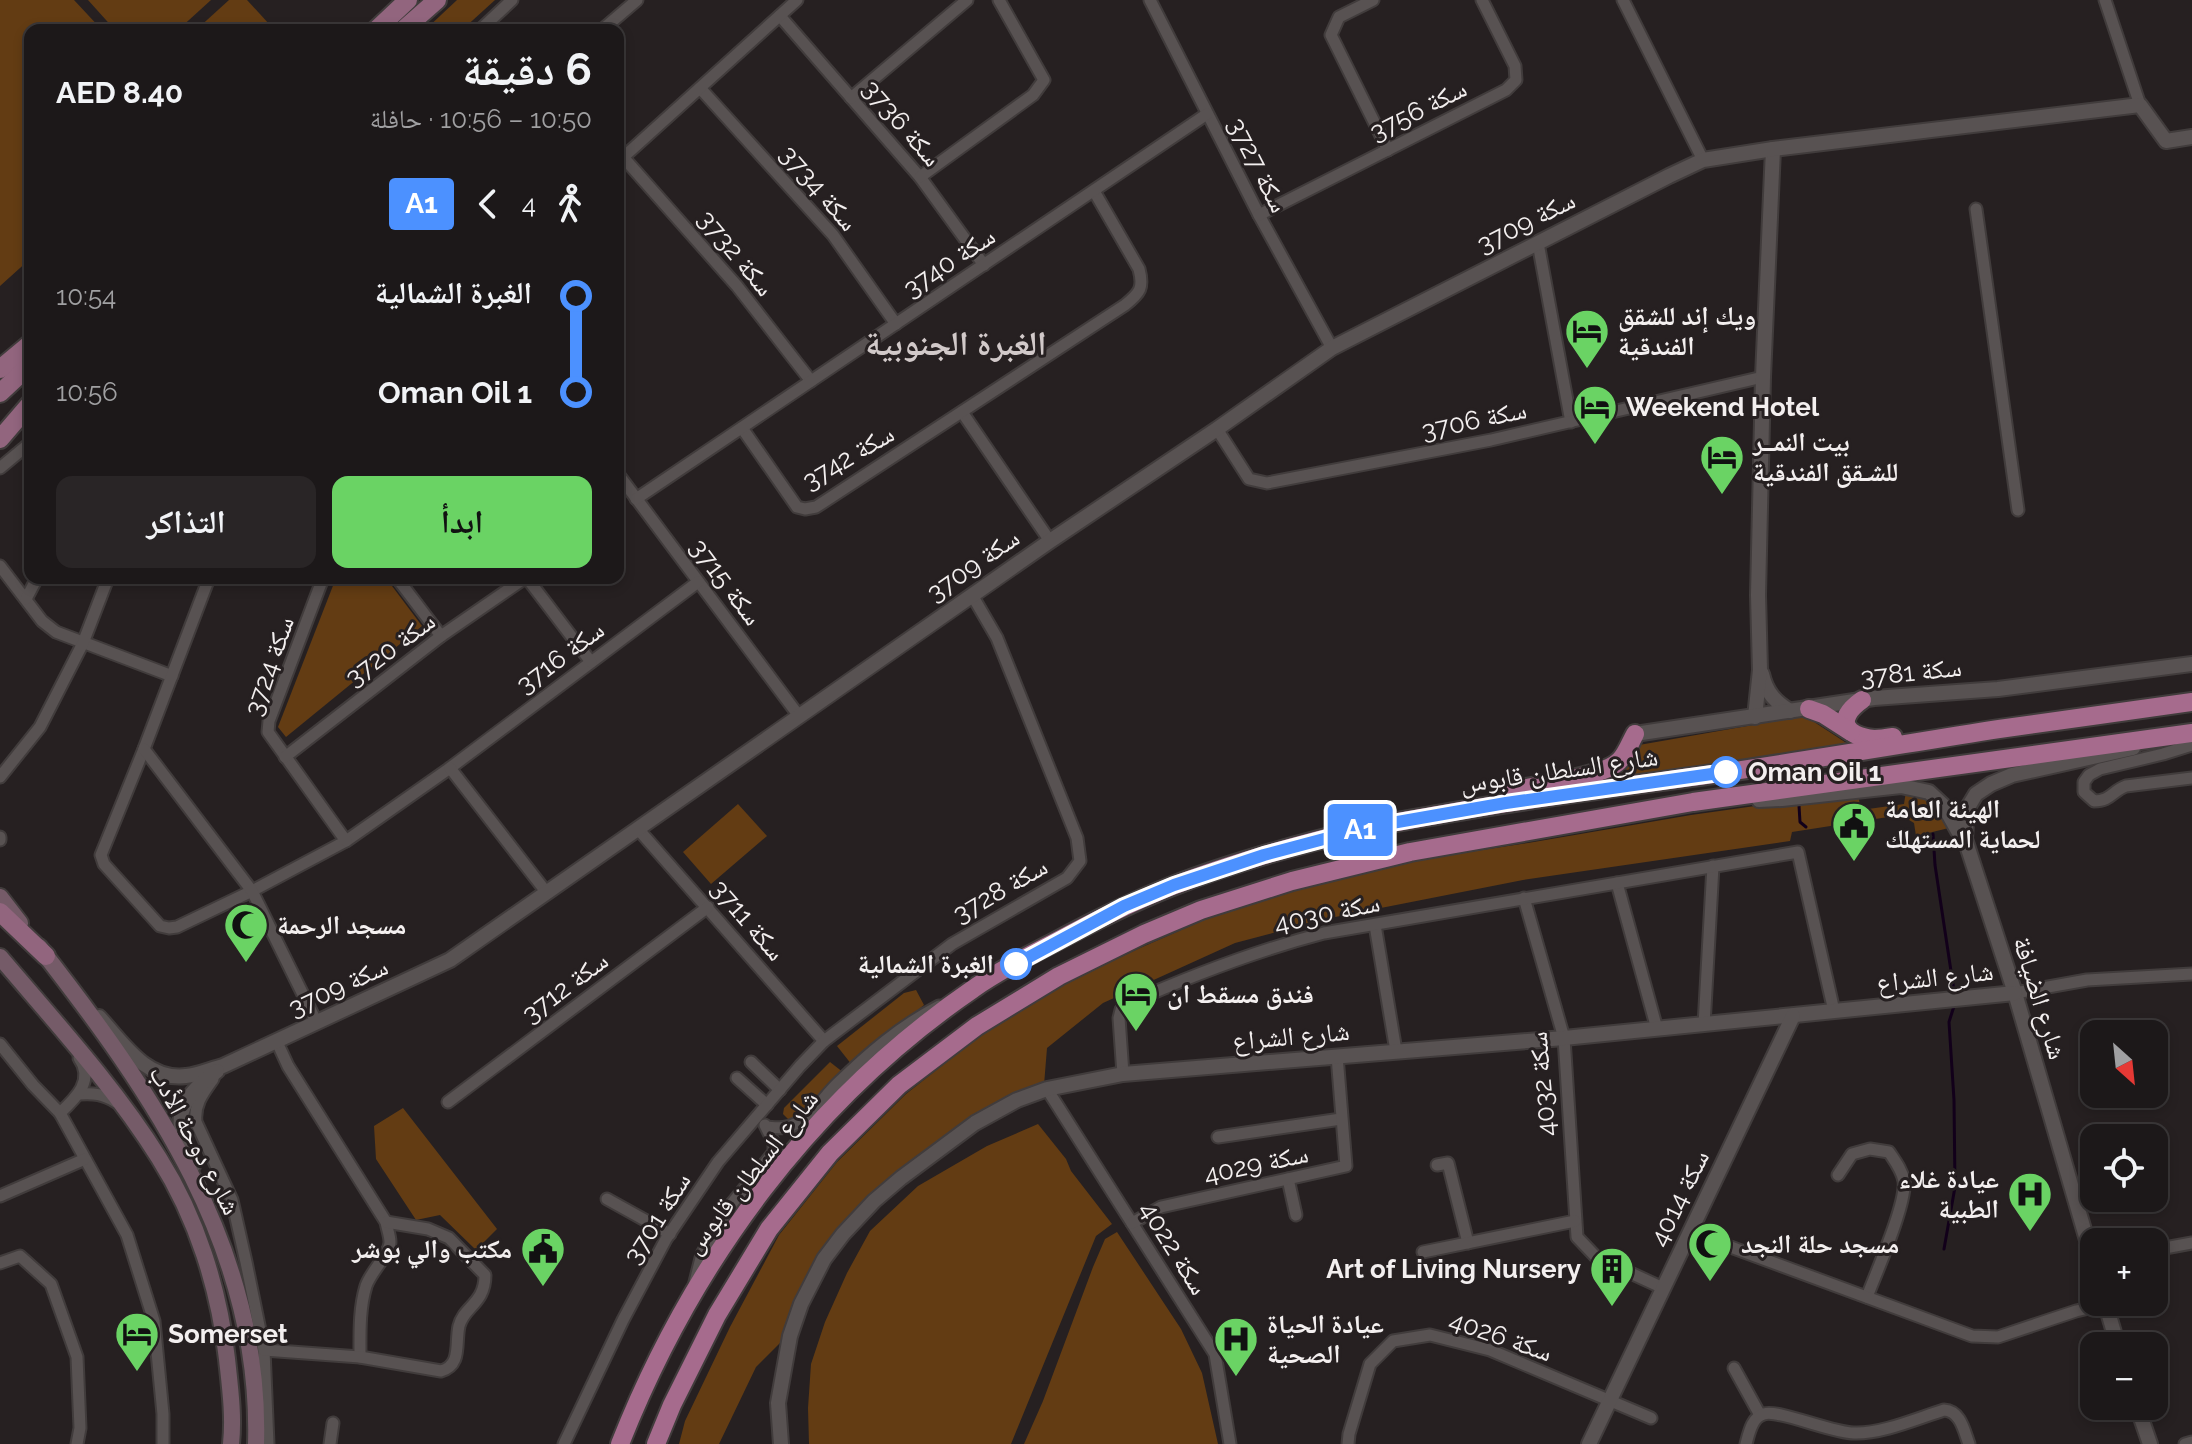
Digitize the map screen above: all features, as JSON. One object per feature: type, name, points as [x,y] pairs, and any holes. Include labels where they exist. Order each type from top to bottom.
[{"type":"highway","points":[[1851,732],[1845,716],[1862,700]]},
{"type":"highway","name":"شارع السلطان قابوس","points":[[620,1444],[639,1394],[694,1290],[732,1230],[797,1147],[846,1092],[896,1046],[975,987],[1089,924],[1174,885],[1264,855],[1369,827],[1506,803],[2192,702]]},
{"type":"highway","points":[[1800,710],[1823,714],[1851,732],[1874,739],[2000,729]]},
{"type":"highway","points":[[1369,827],[1476,798],[1610,768],[1619,761],[1635,734]]},
{"type":"highway","name":"شارع السلطان قابوس","points":[[656,1444],[717,1315],[769,1229],[830,1153],[899,1085],[977,1026],[1059,976],[1144,934],[1201,910],[1292,881],[1410,852],[1693,802],[2192,734]]},
{"type":"main road","points":[[382,24],[408,0]]},
{"type":"main road","points":[[410,24],[437,0]]},
{"type":"main road","points":[[0,369],[24,349]]},
{"type":"main road","points":[[0,382],[24,360]]},
{"type":"main road","points":[[0,393],[24,371]]},
{"type":"main road","points":[[0,425],[24,407]]},
{"type":"main road","points":[[0,439],[24,409]]},
{"type":"main road","name":"شارع دوحة الأدب","points":[[0,897],[67,981],[146,1094],[206,1204],[238,1297],[251,1355],[256,1444]]},
{"type":"main road","points":[[0,912],[46,956]]},
{"type":"main road","name":"شارع دوحة الأدب","points":[[0,957],[124,1107],[161,1160],[196,1233],[212,1278],[225,1336],[231,1444]]},
{"type":"street","points":[[486,24],[512,0]]},
{"type":"street","points":[[609,24],[637,0]]},
{"type":"street","points":[[624,156],[797,0]]},
{"type":"street","points":[[851,98],[967,0]]},
{"type":"street","points":[[920,177],[1033,95],[1044,80],[999,0]]},
{"type":"street","name":"سكة 3727","points":[[1150,0],[1259,215],[1332,348]]},
{"type":"street","points":[[1373,0],[1339,17],[1331,35],[1388,150]]},
{"type":"street","name":"سكة 3756","points":[[1259,215],[1506,90],[1516,80],[1515,66],[1482,0]]},
{"type":"street","points":[[1623,0],[1703,160]]},
{"type":"street","points":[[2105,0],[2140,105],[2166,141],[2192,137]]},
{"type":"street","name":"سكة 3736","points":[[780,16],[920,177],[984,265]]},
{"type":"street","name":"سكة 3734","points":[[700,88],[833,235],[896,324]]},
{"type":"street","name":"سكة 3709","points":[[67,981],[141,1063],[161,1075],[185,1076],[223,1066],[450,960],[1332,348],[1703,160],[2140,105]]},
{"type":"street","name":"سكة 3740","points":[[636,499],[1207,114]]},
{"type":"street","points":[[1755,717],[1760,670],[1758,595],[1763,377],[1773,149]]},
{"type":"street","name":"سكة 3732","points":[[624,164],[737,286],[811,381]]},
{"type":"street","name":"سكة 3742","points":[[742,428],[797,507],[816,507],[1125,305],[1137,294],[1143,282],[1139,269],[1094,191]]},
{"type":"street","points":[[1976,209],[2018,510]]},
{"type":"street","points":[[1538,243],[1571,422]]},
{"type":"street","name":"سكة 3706","points":[[1217,429],[1249,479],[1267,483],[1491,440],[1763,377]]},
{"type":"street","points":[[962,412],[1050,541]]},
{"type":"street","points":[[0,468],[24,448]]},
{"type":"street","name":"سكة 3715","points":[[624,482],[799,716]]},
{"type":"street","points":[[0,566],[49,627],[172,676]]},
{"type":"street","name":"سكة 3716","points":[[207,584],[101,858],[160,926],[169,928],[252,891],[346,841],[450,768],[698,582]]},
{"type":"street","points":[[26,599],[34,584]]},
{"type":"street","points":[[0,777],[40,727],[83,643],[106,584]]},
{"type":"street","name":"سكة 3724","points":[[321,584],[268,732],[346,841]]},
{"type":"street","points":[[402,584],[441,636]]},
{"type":"street","name":"سكة 3720","points":[[285,757],[441,636],[517,584]]},
{"type":"street","points":[[531,584],[591,662]]},
{"type":"street","name":"سكة 3728","points":[[824,1041],[952,944],[1067,878],[1080,861],[1077,838],[997,638],[972,595]]},
{"type":"street","name":"سكة 3781","points":[[1635,734],[1862,700],[1998,689],[2192,664]]},
{"type":"street","points":[[1760,670],[1770,694],[1779,704],[1800,710]]},
{"type":"street","points":[[1965,839],[1967,809],[1976,794],[1991,784],[2012,775],[2192,734]]},
{"type":"street","points":[[2192,745],[2100,769],[2084,782],[2084,792],[2094,801],[2102,801],[2126,786],[2192,778]]},
{"type":"street","points":[[144,749],[252,891],[317,1023]]},
{"type":"street","points":[[450,768],[547,893]]},
{"type":"street","points":[[1693,802],[1782,799],[1901,786],[1929,792],[1944,806],[1965,839]]},
{"type":"street","name":"سكة 3711","points":[[638,829],[824,1041]]},
{"type":"street","name":"شارع الضيافة","points":[[1965,839],[2015,993],[2084,1228]]},
{"type":"street","name":"سكة 4030","points":[[1123,1074],[1119,1018],[1125,1005],[1267,949],[1324,933],[1798,852],[1834,1011]]},
{"type":"street","points":[[1704,1025],[1713,866]]},
{"type":"street","points":[[1617,883],[1657,1029]]},
{"type":"street","name":"سكة 4032","points":[[1524,898],[1564,1038],[1577,1237],[1596,1257],[1663,1288]]},
{"type":"street","name":"سكة 3712","points":[[448,1102],[708,907]]},
{"type":"street","points":[[1375,925],[1396,1051]]},
{"type":"street","points":[[2015,993],[2087,980],[2192,974]]},
{"type":"street","points":[[767,1127],[784,1128],[799,1122],[866,1057],[909,1022],[975,987]]},
{"type":"street","name":"شارع الشراع","points":[[781,1444],[778,1403],[790,1336],[801,1304],[824,1259],[874,1201],[901,1178],[975,1123],[1017,1100],[1047,1089],[1123,1074],[1564,1038],[2015,993]]},
{"type":"street","name":"سكة 4014","points":[[1589,1444],[1793,1016]]},
{"type":"street","points":[[57,1024],[84,1064],[85,1081],[79,1094],[60,1113]]},
{"type":"street","name":"سكة 3701","points":[[564,1444],[623,1320],[670,1234],[718,1162],[824,1041]]},
{"type":"street","points":[[277,1042],[288,1066],[386,1222],[390,1244],[384,1258],[371,1272],[365,1290],[360,1357]]},
{"type":"street","points":[[0,1044],[60,1113],[127,1235],[154,1321],[163,1444]]},
{"type":"street","name":"سكة 4029","points":[[1132,1223],[1161,1207],[1346,1166],[1337,1056]]},
{"type":"street","points":[[751,1062],[780,1090]]},
{"type":"street","points":[[223,1066],[201,1096],[195,1110],[196,1122],[232,1200],[242,1244],[264,1350],[268,1444]]},
{"type":"street","name":"سكة 3709","points":[[206,1204],[202,1186],[186,1151],[180,1120],[186,1100],[193,1090],[223,1066]]},
{"type":"street","points":[[737,1078],[767,1105]]},
{"type":"street","name":"سكة 4022","points":[[1047,1089],[1215,1354],[1230,1444]]},
{"type":"street","points":[[79,1094],[107,1096],[124,1107]]},
{"type":"street","points":[[694,1290],[702,1254],[729,1207],[774,1152],[774,1143],[767,1127],[755,1117]]},
{"type":"street","name":"سكة 4029","points":[[1218,1137],[1341,1119]]},
{"type":"street","points":[[1838,1175],[1852,1154],[1870,1149],[1889,1152],[1900,1167],[1905,1182],[1897,1218],[1867,1297]]},
{"type":"street","points":[[0,1196],[85,1159]]},
{"type":"street","points":[[1437,1165],[1448,1163],[1468,1243]]},
{"type":"street","points":[[1288,1179],[1296,1215]]},
{"type":"street","points":[[607,1199],[670,1234]]},
{"type":"street","points":[[1423,1252],[1575,1221]]},
{"type":"street","points":[[264,1350],[360,1357],[441,1371],[450,1369],[455,1363],[460,1322],[480,1298],[485,1287],[485,1275],[449,1238],[428,1229],[386,1222]]},
{"type":"street","points":[[216,1226],[246,1262]]},
{"type":"street","points":[[1690,1232],[1972,1336],[1998,1337],[2080,1310]]},
{"type":"street","points":[[2168,1247],[2192,1243]]},
{"type":"street","points":[[0,1263],[20,1256],[51,1284],[77,1357],[80,1428],[77,1444]]},
{"type":"street","name":"سكة 4026","points":[[1348,1444],[1370,1364],[1393,1341],[1430,1335],[1490,1350],[1610,1401]]},
{"type":"street","points":[[1734,1368],[1760,1415]]},
{"type":"street","points":[[1610,1401],[1651,1418]]},
{"type":"street","points":[[1746,1444],[1760,1415],[1770,1413],[1829,1430],[1858,1434],[1944,1410],[1951,1410],[1959,1420],[1969,1444]]},
{"type":"street","points":[[2142,1420],[2150,1444]]},
{"type":"street","points":[[330,1444],[333,1423]]},
{"type":"street","points":[[2185,1444],[2192,1442]]},
{"type":"shaded area","points":[[0,0],[74,0],[96,24],[24,24],[24,264],[0,286]]},
{"type":"shaded area","points":[[88,0],[211,0],[185,24],[110,24]]},
{"type":"shaded area","points":[[229,0],[247,0],[269,24],[203,24]]},
{"type":"shaded area","points":[[457,0],[495,0],[469,24],[431,24]]},
{"type":"shaded area","points":[[334,584],[390,584],[422,626],[286,737],[278,727]]},
{"type":"shaded area","points":[[1805,716],[1851,746],[1612,780],[1639,745]]},
{"type":"shaded area","points":[[1906,791],[1927,795],[1953,827],[1916,836],[1914,823],[1901,815],[1792,832],[1790,841],[1523,880],[1325,919],[1235,943],[1103,1003],[1047,1048],[1044,1085],[1015,1097],[841,1231],[787,1336],[756,1367],[719,1444],[679,1444],[685,1421],[779,1235],[837,1162],[906,1094],[977,1038],[1055,988],[1236,906],[1391,864],[1783,802],[1858,795],[1861,810],[1904,804]]},
{"type":"shaded area","points":[[738,804],[767,836],[711,884],[683,852]]},
{"type":"shaded area","points":[[916,990],[924,1005],[852,1065],[837,1046],[904,993]]},
{"type":"shaded area","points":[[830,1062],[844,1073],[799,1116],[788,1119],[783,1114],[784,1108]]},
{"type":"shaded area","points":[[403,1108],[497,1229],[476,1250],[440,1215],[416,1220],[376,1159],[374,1126]]},
{"type":"shaded area","points":[[1038,1124],[1112,1224],[1096,1236],[1011,1444],[809,1444],[811,1364],[825,1322],[870,1231],[918,1186],[987,1146]]},
{"type":"shaded area","points":[[1117,1232],[1181,1329],[1202,1373],[1218,1444],[1024,1444],[1105,1239]]},
{"type":"waterway","points":[[1799,806],[1800,822],[1806,827]]},
{"type":"waterway","points":[[1933,834],[1954,991]]},
{"type":"waterway","points":[[1944,1249],[1955,1187],[1949,1022],[1955,1003]]},
{"type":"bus line","name":"A1","points":[[1016,964],[1124,906],[1174,885],[1264,855],[1369,827],[1506,803],[1726,772]]},
{"type":"place","name":"ويك إند للشقق الفندقية","points":[[1587,370]]},
{"type":"place","name":"Weekend Hotel","points":[[1595,446]]},
{"type":"place","name":"بيت النمــر للشـقق الفندقية","points":[[1722,496]]},
{"type":"place","name":"Oman Oil 1","points":[[1726,772]]},
{"type":"place","name":"الهيئة العامة لحماية المستهلك","points":[[1854,863]]},
{"type":"place","name":"مسجد الرحمة","points":[[246,964]]},
{"type":"place","name":"الغبرة الشمالية","points":[[1016,964]]},
{"type":"place","name":"فندق مسقط ان","points":[[1136,1033]]},
{"type":"place","name":"عيادة غلاء الطبية","points":[[2030,1233]]},
{"type":"place","name":"مسجد حلة النجد","points":[[1710,1283]]},
{"type":"place","name":"مكتب والي بوشر","points":[[543,1288]]},
{"type":"place","name":"Art of Living Nursery","points":[[1612,1308]]},
{"type":"place","name":"Somerset","points":[[137,1373]]},
{"type":"place","name":"عيادة الحياة الصحية","points":[[1236,1378]]},
{"type":"district","name":"الغبرة الجنوبية","points":[[956,343]]}]
